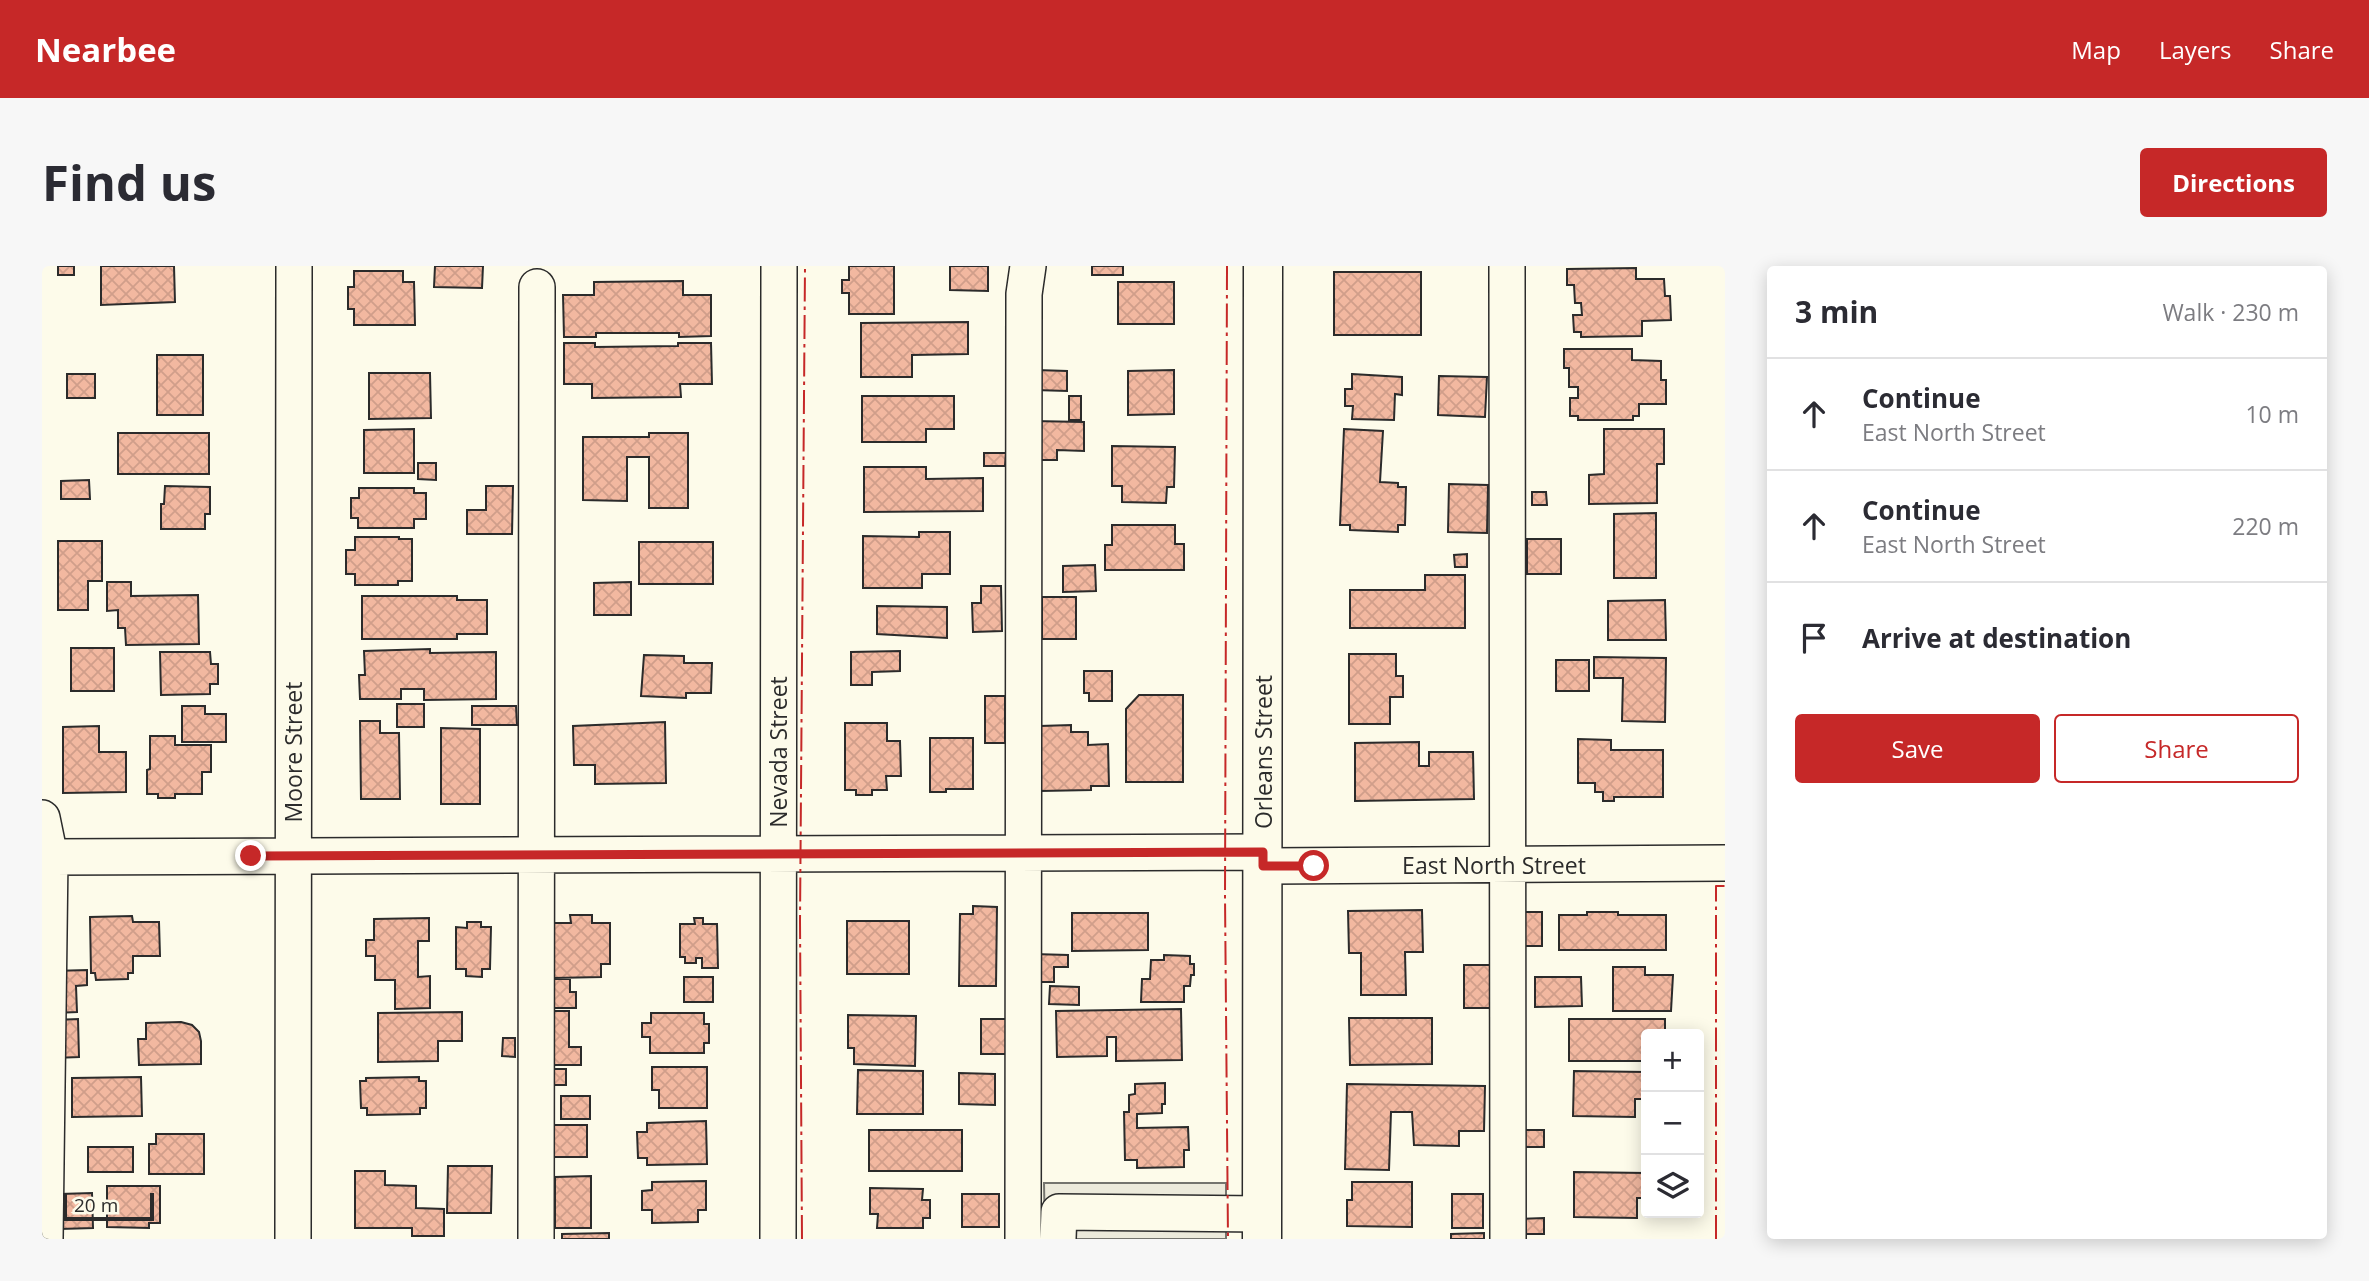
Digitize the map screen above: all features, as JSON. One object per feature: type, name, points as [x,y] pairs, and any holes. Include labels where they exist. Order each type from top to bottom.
[{"type":"main road","name":"Orleans Street","points":[[1262,1226],[1264,266]]},
{"type":"street","name":"Moore Street","points":[[293,1239],[294,266]]},
{"type":"street","name":"Nevada Street","points":[[778,1239],[779,266]]},
{"type":"street","points":[[1023,1239],[1024,294],[1028,266]]},
{"type":"street","points":[[1507,266],[1508,1239]]},
{"type":"street","points":[[536,1239],[537,287]]},
{"type":"street","points":[[42,818],[50,857],[45,1239]]},
{"type":"street","name":"East North Street","points":[[50,857],[1023,853],[1507,864],[1725,863]]},
{"type":"street","points":[[1058,1239],[1059,1212],[1262,1226]]},
{"type":"shaded area","points":[[1044,1183],[1226,1183],[1226,1239],[1045,1239]]},
{"type":"building","points":[[58,266],[74,266],[74,275],[58,275]]},
{"type":"building","points":[[101,266],[174,266],[175,302],[101,305]]},
{"type":"building","points":[[435,266],[483,266],[482,288],[434,287]]},
{"type":"building","points":[[849,266],[894,266],[894,314],[849,314],[849,293],[842,293],[842,280],[849,280]]},
{"type":"building","points":[[950,266],[988,266],[988,291],[950,290]]},
{"type":"building","points":[[1092,266],[1123,266],[1123,275],[1092,275]]},
{"type":"building","points":[[1636,268],[1636,279],[1664,279],[1665,296],[1670,296],[1671,320],[1642,321],[1642,336],[1581,337],[1581,332],[1574,332],[1573,315],[1582,315],[1581,303],[1575,303],[1574,285],[1567,285],[1567,269]]},
{"type":"building","points":[[354,271],[403,271],[403,282],[414,282],[415,325],[354,325],[354,309],[348,309],[348,287],[354,287]]},
{"type":"building","points":[[1334,272],[1421,272],[1421,335],[1334,335]]},
{"type":"building","points":[[683,281],[683,295],[711,295],[711,336],[679,337],[679,333],[596,333],[596,337],[564,337],[563,295],[594,295],[594,282]]},
{"type":"building","points":[[1118,282],[1174,282],[1174,324],[1118,324]]},
{"type":"building","points":[[968,322],[968,354],[912,355],[912,377],[861,377],[861,323]]},
{"type":"building","points":[[564,343],[595,343],[595,347],[711,343],[712,384],[680,384],[681,397],[592,398],[592,384],[564,384]]},
{"type":"building","points":[[1564,349],[1632,349],[1632,360],[1661,361],[1661,380],[1666,380],[1666,404],[1639,404],[1639,416],[1633,416],[1633,420],[1578,420],[1578,416],[1570,416],[1570,398],[1578,398],[1578,387],[1569,387],[1569,368],[1564,368]]},
{"type":"building","points":[[157,355],[203,355],[203,415],[157,415]]},
{"type":"building","points":[[1036,370],[1067,371],[1067,391],[1035,390]]},
{"type":"building","points":[[1174,370],[1174,414],[1128,415],[1128,371]]},
{"type":"building","points":[[369,373],[430,373],[431,418],[369,419]]},
{"type":"building","points":[[67,374],[95,374],[95,398],[67,398]]},
{"type":"building","points":[[1352,374],[1402,377],[1402,395],[1395,394],[1394,420],[1352,419],[1353,406],[1345,406],[1345,389],[1352,389]]},
{"type":"building","points":[[1439,376],[1487,377],[1485,417],[1438,415]]},
{"type":"building","points":[[862,396],[954,396],[954,429],[926,429],[926,442],[862,442]]},
{"type":"building","points":[[1069,396],[1081,396],[1081,420],[1069,420]]},
{"type":"building","points":[[1032,421],[1084,422],[1084,451],[1057,450],[1057,460],[1031,460]]},
{"type":"building","points":[[414,429],[414,473],[364,473],[364,430]]},
{"type":"building","points":[[1344,429],[1383,431],[1380,482],[1398,483],[1398,487],[1406,487],[1405,525],[1398,525],[1398,532],[1350,530],[1350,525],[1340,525]]},
{"type":"building","points":[[1604,429],[1664,429],[1664,464],[1657,464],[1657,503],[1589,504],[1589,475],[1604,474]]},
{"type":"building","points":[[118,433],[209,433],[209,474],[118,474]]},
{"type":"building","points":[[649,433],[688,433],[688,508],[649,508],[649,457],[627,457],[627,501],[583,500],[583,437],[649,437]]},
{"type":"building","points":[[1112,446],[1175,447],[1174,487],[1167,487],[1166,503],[1122,502],[1122,486],[1112,486]]},
{"type":"building","points":[[984,453],[1006,453],[1005,466],[984,466]]},
{"type":"building","points":[[418,463],[436,463],[436,480],[418,479]]},
{"type":"building","points":[[864,467],[926,467],[926,479],[983,478],[983,511],[864,512]]},
{"type":"building","points":[[89,480],[90,499],[61,499],[61,481]]},
{"type":"building","points":[[1449,484],[1488,485],[1487,533],[1448,532]]},
{"type":"building","points":[[165,486],[210,487],[210,514],[205,514],[205,529],[161,529],[161,504],[164,504]]},
{"type":"building","points":[[486,486],[513,486],[512,534],[467,534],[467,510],[486,510]]},
{"type":"building","points":[[359,488],[414,488],[414,493],[426,493],[426,519],[414,519],[414,528],[358,528],[358,518],[351,518],[351,498],[359,498]]},
{"type":"building","points":[[1532,492],[1546,492],[1547,505],[1532,505]]},
{"type":"building","points":[[1656,513],[1656,578],[1614,578],[1614,514]]},
{"type":"building","points":[[1112,525],[1175,525],[1175,544],[1184,544],[1184,570],[1105,570],[1105,545],[1112,545]]},
{"type":"building","points":[[919,532],[950,532],[950,574],[922,574],[922,588],[863,588],[863,536],[919,537]]},
{"type":"building","points":[[355,537],[412,539],[412,581],[398,581],[398,585],[355,585],[355,574],[346,574],[346,550],[355,550]]},
{"type":"building","points":[[1527,539],[1561,539],[1561,574],[1527,574]]},
{"type":"building","points":[[58,541],[102,541],[102,581],[88,581],[88,610],[58,610]]},
{"type":"building","points":[[639,542],[713,542],[713,584],[639,584]]},
{"type":"building","points":[[1467,554],[1467,567],[1455,567],[1454,555]]},
{"type":"building","points":[[1095,565],[1096,591],[1063,592],[1063,566]]},
{"type":"building","points":[[1425,575],[1465,575],[1465,628],[1350,628],[1350,590],[1425,590]]},
{"type":"building","points":[[107,582],[131,582],[131,596],[198,595],[199,644],[126,645],[125,628],[118,628],[118,610],[107,611]]},
{"type":"building","points":[[631,582],[631,615],[594,615],[594,583]]},
{"type":"building","points":[[981,586],[1001,586],[1002,631],[973,632],[972,603],[981,603]]},
{"type":"building","points":[[362,596],[457,596],[457,600],[487,600],[487,634],[457,634],[457,639],[362,639]]},
{"type":"building","points":[[1042,597],[1076,597],[1076,639],[1042,639]]},
{"type":"building","points":[[1665,600],[1666,640],[1608,640],[1608,601]]},
{"type":"building","points":[[877,606],[947,607],[947,638],[877,634]]},
{"type":"building","points":[[71,648],[114,648],[114,691],[71,691]]},
{"type":"building","points":[[430,649],[430,653],[496,652],[496,699],[424,700],[424,689],[401,689],[401,699],[360,699],[359,675],[365,675],[364,651]]},
{"type":"building","points":[[900,651],[900,671],[872,672],[872,685],[851,685],[851,652]]},
{"type":"building","points":[[160,652],[210,652],[211,664],[218,664],[218,684],[210,684],[210,694],[161,695]]},
{"type":"building","points":[[1349,654],[1396,654],[1396,676],[1403,676],[1403,697],[1390,697],[1390,724],[1349,724]]},
{"type":"building","points":[[644,655],[684,656],[684,663],[712,663],[711,693],[686,693],[686,698],[641,696]]},
{"type":"building","points":[[1594,657],[1666,658],[1665,722],[1622,721],[1623,678],[1594,678]]},
{"type":"building","points":[[1556,660],[1589,660],[1589,691],[1556,691]]},
{"type":"building","points":[[1084,671],[1112,671],[1112,701],[1089,701],[1089,693],[1084,693]]},
{"type":"building","points":[[1139,695],[1183,695],[1183,782],[1126,782],[1126,709]]},
{"type":"building","points":[[985,696],[1005,696],[1005,743],[985,743]]},
{"type":"building","points":[[397,704],[424,704],[424,727],[397,727]]},
{"type":"building","points":[[182,706],[205,706],[205,714],[226,714],[226,742],[182,742]]},
{"type":"building","points":[[472,706],[516,706],[517,725],[472,725]]},
{"type":"building","points":[[360,721],[380,721],[380,733],[399,733],[400,799],[361,799]]},
{"type":"building","points":[[665,722],[666,783],[595,784],[595,765],[574,765],[573,726]]},
{"type":"building","points":[[845,723],[887,723],[887,741],[900,741],[901,776],[886,776],[887,790],[872,790],[872,795],[856,795],[856,790],[845,790]]},
{"type":"building","points":[[1071,725],[1071,732],[1088,732],[1088,745],[1108,744],[1109,786],[1091,786],[1091,790],[1041,791],[1040,726]]},
{"type":"building","points":[[99,726],[99,752],[126,752],[126,792],[63,793],[63,727]]},
{"type":"building","points":[[441,728],[480,729],[480,804],[441,804]]},
{"type":"building","points":[[150,736],[175,736],[175,745],[211,745],[211,772],[202,772],[202,794],[175,794],[175,798],[158,798],[158,794],[147,794]]},
{"type":"building","points":[[930,738],[973,738],[973,789],[930,792]]},
{"type":"building","points":[[1578,739],[1611,740],[1611,750],[1663,750],[1663,797],[1614,797],[1614,801],[1603,801],[1603,792],[1595,792],[1595,783],[1578,783]]},
{"type":"building","points":[[1419,742],[1419,766],[1429,766],[1429,752],[1473,752],[1474,799],[1355,801],[1355,743]]},
{"type":"building","points":[[973,906],[997,907],[996,986],[959,986],[960,914],[973,914]]},
{"type":"building","points":[[1422,910],[1423,952],[1405,952],[1406,995],[1361,995],[1361,953],[1349,953],[1348,911]]},
{"type":"building","points":[[1519,912],[1542,912],[1542,946],[1519,946]]},
{"type":"building","points":[[1587,912],[1666,915],[1666,950],[1559,950],[1559,915],[1587,915]]},
{"type":"building","points":[[1072,913],[1148,913],[1148,950],[1072,951]]},
{"type":"building","points":[[570,915],[592,915],[592,923],[610,923],[610,964],[601,964],[601,977],[554,978],[552,923],[571,923]]},
{"type":"building","points":[[132,916],[133,922],[159,922],[160,956],[133,956],[133,973],[128,973],[128,979],[96,980],[95,973],[91,973],[90,917]]},
{"type":"building","points":[[429,918],[429,941],[418,941],[418,977],[430,976],[430,1008],[395,1009],[395,980],[375,980],[375,956],[366,956],[366,940],[374,940],[374,919]]},
{"type":"building","points":[[694,918],[703,918],[703,924],[717,924],[718,968],[702,968],[702,958],[696,958],[696,963],[685,963],[685,957],[680,957],[680,924],[695,924]]},
{"type":"building","points":[[847,921],[909,921],[909,974],[847,974]]},
{"type":"building","points":[[467,922],[481,922],[481,927],[491,927],[490,969],[482,969],[482,977],[466,976],[466,969],[456,969],[456,927],[467,928]]},
{"type":"building","points":[[1033,954],[1068,955],[1068,967],[1054,967],[1054,982],[1032,982]]},
{"type":"building","points":[[1164,955],[1190,956],[1190,964],[1194,964],[1190,986],[1184,986],[1184,1002],[1141,1002],[1142,979],[1150,979],[1151,960],[1164,960]]},
{"type":"building","points":[[1464,965],[1492,965],[1492,1008],[1464,1008]]},
{"type":"building","points":[[1613,967],[1645,967],[1645,975],[1673,975],[1671,1011],[1613,1011]]},
{"type":"building","points":[[87,970],[87,985],[76,986],[77,1012],[54,1013],[53,971]]},
{"type":"building","points":[[684,977],[713,977],[713,1002],[684,1002]]},
{"type":"building","points":[[1535,977],[1581,977],[1582,1006],[1535,1007]]},
{"type":"building","points":[[547,979],[570,979],[570,992],[576,992],[576,1008],[547,1008]]},
{"type":"building","points":[[1050,986],[1079,987],[1079,1005],[1049,1004]]},
{"type":"building","points":[[1181,1009],[1182,1060],[1116,1061],[1116,1037],[1107,1037],[1107,1056],[1057,1057],[1056,1011]]},
{"type":"building","points":[[548,1011],[569,1011],[569,1047],[581,1047],[581,1065],[548,1065]]},
{"type":"building","points":[[462,1012],[462,1041],[438,1041],[438,1061],[378,1062],[378,1013]]},
{"type":"building","points":[[651,1013],[704,1013],[704,1024],[709,1024],[709,1043],[704,1043],[704,1053],[650,1053],[650,1037],[642,1037],[642,1023],[651,1023]]},
{"type":"building","points":[[848,1015],[916,1016],[915,1066],[854,1064],[854,1048],[848,1048]]},
{"type":"building","points":[[1349,1018],[1432,1018],[1432,1064],[1350,1065]]},
{"type":"building","points":[[78,1019],[79,1057],[54,1058],[53,1020]]},
{"type":"building","points":[[981,1019],[1006,1019],[1006,1054],[981,1054]]},
{"type":"building","points":[[1569,1019],[1665,1019],[1665,1029],[1641,1029],[1641,1061],[1569,1061]]},
{"type":"building","points":[[181,1022],[192,1025],[199,1032],[201,1064],[139,1065],[138,1039],[146,1039],[146,1023]]},
{"type":"building","points":[[503,1038],[515,1038],[515,1057],[502,1056]]},
{"type":"building","points":[[652,1067],[707,1067],[707,1108],[659,1108],[659,1090],[652,1090]]},
{"type":"building","points":[[547,1069],[566,1069],[566,1085],[547,1085]]},
{"type":"building","points":[[858,1070],[923,1071],[923,1114],[857,1114]]},
{"type":"building","points":[[1574,1071],[1641,1072],[1641,1099],[1635,1099],[1635,1117],[1573,1116]]},
{"type":"building","points":[[959,1073],[995,1074],[995,1105],[959,1104]]},
{"type":"building","points":[[141,1077],[142,1116],[72,1117],[72,1078]]},
{"type":"building","points":[[419,1077],[419,1081],[426,1081],[426,1108],[420,1108],[420,1114],[367,1115],[367,1108],[361,1108],[360,1081],[366,1081],[366,1078]]},
{"type":"building","points":[[1165,1083],[1162,1113],[1137,1114],[1137,1128],[1188,1127],[1189,1150],[1184,1150],[1184,1167],[1137,1168],[1137,1160],[1125,1160],[1124,1112],[1129,1112],[1129,1095],[1135,1094],[1135,1084]]},
{"type":"building","points":[[1347,1084],[1485,1086],[1484,1131],[1459,1131],[1459,1146],[1414,1145],[1412,1112],[1391,1112],[1389,1170],[1345,1169]]},
{"type":"building","points":[[561,1096],[590,1096],[590,1119],[561,1119]]},
{"type":"building","points":[[706,1121],[707,1164],[647,1165],[647,1158],[638,1158],[637,1132],[647,1132],[647,1123]]},
{"type":"building","points":[[546,1125],[587,1125],[587,1157],[546,1157]]},
{"type":"building","points":[[869,1130],[962,1130],[962,1171],[869,1171]]},
{"type":"building","points":[[1520,1130],[1544,1130],[1544,1147],[1521,1147]]},
{"type":"building","points":[[156,1134],[204,1134],[204,1174],[149,1174],[149,1144],[156,1144]]},
{"type":"building","points":[[88,1147],[133,1147],[133,1172],[88,1172]]},
{"type":"building","points":[[448,1166],[492,1166],[491,1213],[447,1213]]},
{"type":"building","points":[[355,1171],[385,1171],[385,1185],[416,1186],[416,1208],[444,1209],[444,1236],[412,1236],[412,1228],[355,1228]]},
{"type":"building","points":[[1574,1172],[1641,1173],[1641,1198],[1637,1198],[1637,1218],[1574,1217]]},
{"type":"building","points":[[591,1176],[591,1228],[555,1228],[555,1177]]},
{"type":"building","points":[[706,1181],[706,1210],[698,1210],[698,1222],[652,1223],[652,1210],[642,1210],[642,1191],[652,1190],[652,1182]]},
{"type":"building","points":[[1352,1182],[1412,1182],[1412,1227],[1347,1226],[1347,1200],[1352,1200]]},
{"type":"building","points":[[107,1186],[160,1186],[160,1223],[149,1223],[149,1228],[107,1227]]},
{"type":"building","points":[[870,1188],[923,1189],[922,1200],[930,1200],[930,1218],[923,1218],[923,1228],[877,1228],[878,1214],[870,1214]]},
{"type":"building","points":[[92,1193],[93,1228],[60,1229],[60,1194]]},
{"type":"building","points":[[962,1194],[999,1194],[999,1227],[962,1227]]},
{"type":"building","points":[[1452,1194],[1483,1194],[1483,1228],[1452,1228]]},
{"type":"building","points":[[1544,1218],[1544,1234],[1521,1234],[1521,1219]]},
{"type":"building","points":[[609,1233],[609,1239],[562,1239],[562,1234]]},
{"type":"building","points":[[1484,1233],[1484,1239],[1451,1239],[1451,1234]]},
{"type":"power","points":[[802,1239],[800,921],[805,266]]},
{"type":"power","points":[[1227,266],[1225,896],[1228,1239]]},
{"type":"power","points":[[1716,1239],[1716,886],[1725,886]]},
{"type":"route","points":[[251,856],[1263,852],[1263,866],[1314,866]]}]
